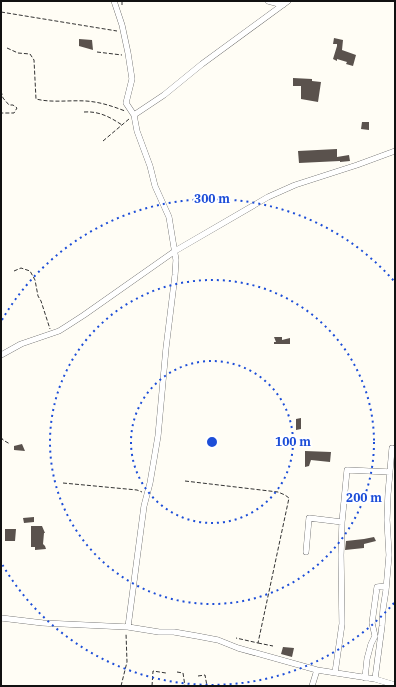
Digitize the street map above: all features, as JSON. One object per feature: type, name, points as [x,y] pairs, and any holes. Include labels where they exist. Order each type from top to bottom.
[{"type":"street","points":[[114,1],[124,32],[132,80],[126,103],[134,115],[137,131],[150,166],[154,186],[169,217],[175,251],[175,275],[166,348],[158,436],[147,494],[128,627]]},
{"type":"street","points":[[268,1],[283,5]]},
{"type":"street","points":[[134,115],[164,95],[202,64],[288,1]]},
{"type":"street","points":[[1,355],[21,344],[67,326],[175,251],[282,190],[395,151]]},
{"type":"street","points":[[375,679],[389,555],[387,520],[392,448]]},
{"type":"street","points":[[335,673],[342,624],[342,522],[347,470],[390,472]]},
{"type":"street","points":[[306,552],[309,518],[342,522]]},
{"type":"street","points":[[365,678],[367,658],[375,636],[372,623],[377,587],[386,586]]},
{"type":"street","points":[[1,618],[43,624],[128,627],[159,632],[174,632],[218,640],[238,648],[318,670],[375,679],[395,685]]},
{"type":"street","points":[[312,686],[318,670]]},
{"type":"path","points":[[1,12],[124,32]]},
{"type":"path","points":[[7,48],[18,53],[30,54],[34,60],[36,99],[46,101],[87,101],[108,105],[134,115],[104,141]]},
{"type":"path","points":[[97,52],[129,56]]},
{"type":"path","points":[[1,91],[3,98],[9,105],[13,105],[17,108],[14,113],[1,113]]},
{"type":"path","points":[[84,112],[108,116],[123,126]]},
{"type":"path","points":[[14,271],[21,268],[30,271],[35,280],[38,296],[51,333]]},
{"type":"path","points":[[1,437],[10,444]]},
{"type":"path","points":[[185,480],[278,492],[285,494],[289,498],[258,643]]},
{"type":"path","points":[[63,483],[136,490],[147,494]]},
{"type":"path","points":[[121,686],[127,662],[126,636],[128,627]]},
{"type":"path","points":[[236,638],[273,646]]},
{"type":"path","points":[[152,686],[153,671],[166,673]]},
{"type":"path","points":[[177,672],[183,673],[185,686]]},
{"type":"path","points":[[198,676],[206,675],[207,686]]},
{"type":"path","points":[[161,686],[167,686]]},
{"type":"building","points":[[334,38],[343,40],[342,50],[356,55],[353,66],[346,64],[347,62],[333,59],[337,46],[337,44],[333,44]]},
{"type":"building","points":[[79,39],[92,40],[93,50],[79,46]]},
{"type":"building","points":[[293,78],[312,79],[312,81],[321,82],[318,102],[301,99],[301,86],[293,86]]},
{"type":"building","points":[[362,122],[369,122],[369,130],[361,129]]},
{"type":"building","points":[[337,149],[337,157],[349,155],[350,161],[299,163],[298,151]]},
{"type":"building","points":[[274,337],[282,337],[282,340],[290,338],[290,344],[274,344],[274,342],[276,342]]},
{"type":"building","points":[[301,418],[301,429],[296,430],[296,419]]},
{"type":"building","points":[[22,444],[25,451],[14,450],[14,446]]},
{"type":"building","points":[[305,451],[331,452],[330,462],[311,460],[309,466],[305,467]]},
{"type":"building","points":[[34,517],[34,522],[24,523],[23,518]]},
{"type":"building","points":[[31,526],[42,526],[45,533],[43,544],[46,549],[35,550],[35,547],[31,547]]},
{"type":"building","points":[[5,529],[16,529],[15,541],[5,541]]},
{"type":"building","points":[[374,537],[376,541],[364,544],[364,548],[345,550],[346,541]]},
{"type":"building","points":[[283,647],[294,648],[292,657],[281,654]]}]
